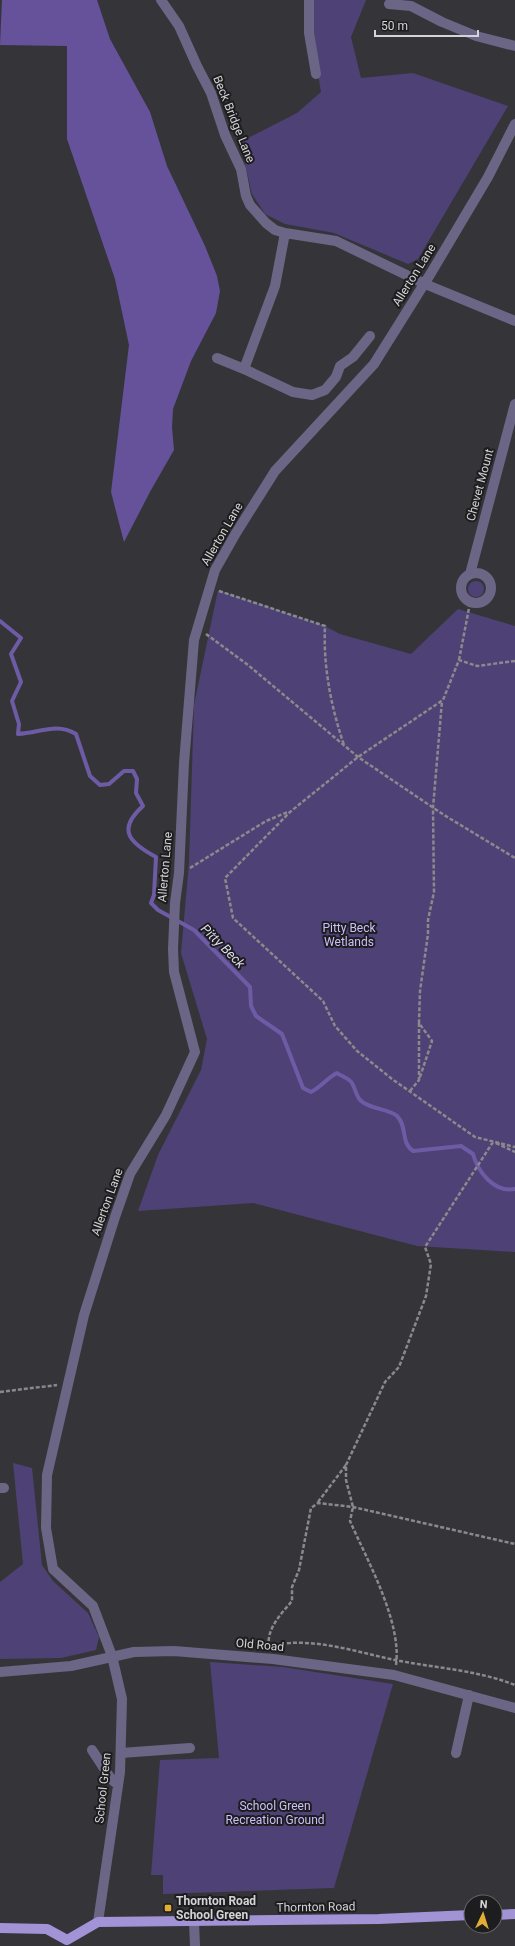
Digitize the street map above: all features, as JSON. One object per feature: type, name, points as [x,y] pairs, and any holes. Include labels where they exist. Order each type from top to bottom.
[{"type":"main road","points":[[503,1915],[515,1914]]},
{"type":"main road","name":"Thornton Road","points":[[98,1922],[194,1922],[463,1915]]},
{"type":"main road","points":[[0,1928],[47,1929],[68,1943],[98,1922]]},
{"type":"street","name":"Beck Bridge Lane","points":[[162,0],[179,26],[211,93],[225,135],[241,169],[246,196],[250,205],[266,223],[275,230],[286,234],[336,241],[425,284],[515,321]]},
{"type":"street","points":[[309,0],[309,33],[316,74]]},
{"type":"street","points":[[389,4],[411,6],[442,22],[476,36],[515,46]]},
{"type":"street","name":"Allerton Lane","points":[[112,1656],[93,1606],[53,1569],[46,1528],[47,1475],[84,1315],[130,1174],[166,1115],[195,1052],[174,972],[173,949],[179,873],[184,763],[194,640],[215,570],[275,471],[374,364],[425,284],[488,177],[515,124]]},
{"type":"street","points":[[244,369],[275,286],[286,234]]},
{"type":"street","points":[[217,358],[293,392],[312,395],[325,390],[336,377],[340,366],[353,357],[370,336]]},
{"type":"street","name":"Chevet Mount","points":[[470,574],[515,404]]},
{"type":"street","points":[[470,574],[481,574],[485,576],[491,586],[488,598],[479,604],[470,603],[462,596],[460,587],[465,577],[470,574]]},
{"type":"street","name":"Old Road","points":[[0,1672],[71,1666],[134,1652],[174,1651],[273,1659],[394,1675],[469,1694],[515,1708]]},
{"type":"street","name":"School Green","points":[[98,1922],[118,1785],[121,1753],[122,1699],[112,1656]]},
{"type":"street","points":[[456,1753],[469,1694]]},
{"type":"street","points":[[121,1753],[190,1748]]},
{"type":"street","points":[[92,1750],[111,1778],[118,1785]]},
{"type":"street","points":[[194,1922],[195,1946]]},
{"type":"path","points":[[210,587],[325,626],[324,650],[332,704],[344,746]]},
{"type":"path","points":[[419,1080],[420,991],[428,934],[428,920],[434,892],[433,808],[442,700],[459,660],[470,603]]},
{"type":"path","points":[[197,630],[208,635],[248,665],[358,757],[433,808],[515,858]]},
{"type":"path","points":[[459,660],[477,666],[515,661]]},
{"type":"path","points":[[442,700],[358,757],[290,812],[225,878],[233,918],[323,1001],[335,1026],[357,1051],[475,1137],[515,1147]]},
{"type":"path","points":[[179,873],[189,869],[266,821],[290,812]]},
{"type":"path","points":[[410,1091],[419,1080],[432,1041],[419,1023]]},
{"type":"path","points":[[494,1142],[515,1152]]},
{"type":"path","points":[[270,1654],[267,1639],[276,1619],[292,1601],[292,1587],[299,1570],[311,1508],[318,1503],[346,1465],[385,1382],[400,1366],[426,1296],[431,1264],[425,1247],[494,1142]]},
{"type":"path","points":[[0,1392],[68,1384]]},
{"type":"path","points":[[346,1465],[346,1480],[353,1507],[350,1521],[384,1599],[397,1642],[394,1675]]},
{"type":"path","points":[[318,1503],[353,1507],[515,1544]]},
{"type":"path","points":[[274,1650],[289,1642],[326,1645],[396,1660],[500,1679],[515,1685]]},
{"type":"green space","points":[[311,0],[366,0],[351,37],[361,78],[413,73],[508,106],[418,259],[408,264],[334,233],[285,224],[265,214],[252,194],[240,142],[297,113],[321,92],[311,32]]},
{"type":"green space","points":[[473,581],[479,581],[484,586],[482,595],[479,597],[473,597],[468,592],[468,586]]},
{"type":"green space","name":"Pitty Beck Wetlands","points":[[218,590],[325,626],[340,634],[411,654],[458,609],[515,626],[515,1252],[417,1246],[253,1203],[138,1211],[158,1155],[201,1070],[207,1039],[181,953],[189,863],[194,705]]},
{"type":"green space","points":[[13,1463],[32,1468],[42,1565],[53,1581],[88,1613],[99,1637],[96,1650],[61,1658],[0,1659],[0,1582],[23,1564]]},
{"type":"green space","name":"School Green Recreation Ground","points":[[210,1662],[283,1667],[393,1684],[334,1888],[163,1894],[163,1875],[151,1875],[160,1760],[219,1758]]},
{"type":"shaded area","points":[[2,0],[97,0],[110,39],[150,112],[167,166],[205,246],[217,276],[220,291],[216,313],[191,361],[173,409],[172,427],[174,450],[124,542],[111,492],[129,345],[115,279],[67,139],[67,46],[0,45]]},
{"type":"waterway","name":"Pitty Beck","points":[[0,621],[21,638],[11,654],[21,682],[12,701],[19,724],[18,734],[55,728],[76,734],[90,776],[100,785],[109,784],[124,771],[133,771],[137,779],[136,793],[143,806],[130,822],[128,829],[133,841],[156,857],[154,895],[151,903],[158,910],[194,930],[250,987],[251,1006],[256,1016],[282,1034],[303,1088],[311,1092],[337,1073],[351,1081],[360,1100],[364,1103],[369,1106],[393,1113],[397,1116],[402,1125],[405,1139],[413,1151],[461,1146],[473,1154],[479,1168],[488,1180],[500,1188],[515,1189]]},
{"type":"place","name":"Thornton Road School Green","points":[[168,1908]]}]
